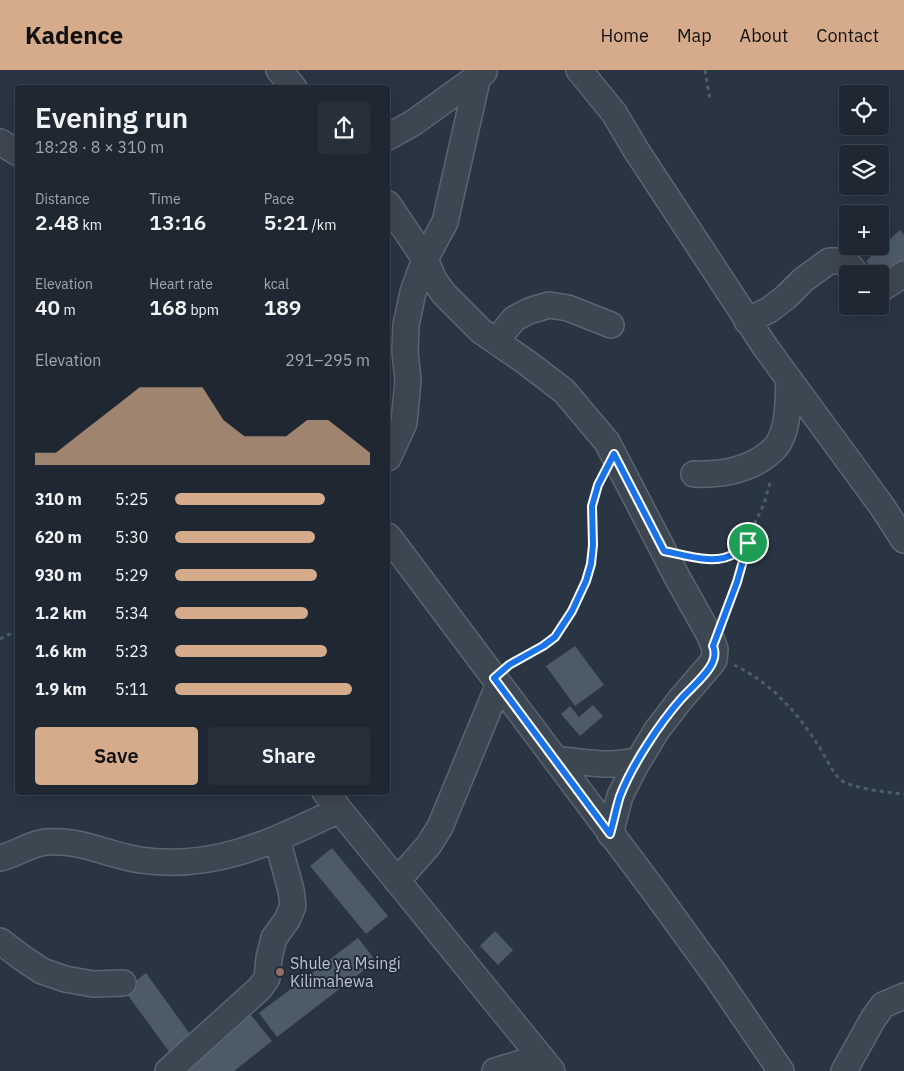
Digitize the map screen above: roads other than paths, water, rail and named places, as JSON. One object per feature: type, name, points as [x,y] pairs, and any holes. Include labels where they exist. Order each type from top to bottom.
[{"type":"street","points":[[279,70],[292,85]]},
{"type":"street","points":[[579,70],[614,113],[747,321],[881,505],[904,540]]},
{"type":"street","points":[[390,136],[413,123],[482,73]]},
{"type":"street","points":[[390,454],[404,423],[408,381],[405,351],[406,325],[413,292],[425,258],[445,222],[482,73]]},
{"type":"street","points":[[0,142],[15,152]]},
{"type":"street","points":[[390,207],[425,258],[434,280],[444,294],[475,326],[564,391],[602,435],[614,454],[677,577],[710,636],[714,653],[703,675],[680,700],[657,730],[638,760],[620,796],[610,834]]},
{"type":"street","points":[[747,321],[770,310],[803,280],[829,261],[842,261],[849,265]]},
{"type":"street","points":[[889,284],[904,274]]},
{"type":"street","points":[[496,341],[514,319],[529,311],[549,305],[568,308],[611,325]]},
{"type":"street","points":[[694,474],[708,475],[743,468],[760,460],[772,451],[780,441],[786,422],[789,379]]},
{"type":"street","points":[[390,539],[655,892],[782,1071]]},
{"type":"street","points":[[397,881],[428,846],[440,827],[496,681]]},
{"type":"street","points":[[555,759],[602,764],[627,764],[638,760]]},
{"type":"street","points":[[0,858],[45,842],[62,842],[92,847],[139,860],[166,862],[212,859],[250,850],[276,839],[332,801],[546,1064]]},
{"type":"street","points":[[168,1071],[260,988],[267,978],[274,938],[287,920],[293,906],[291,890],[276,839]]},
{"type":"street","points":[[0,940],[42,971],[65,979],[93,984],[123,983]]},
{"type":"street","points":[[844,1071],[883,1005],[904,996]]},
{"type":"street","points":[[496,1071],[546,1064]]},
{"type":"place","name":"Shule ya Msingi Kilimahewa","points":[[280,972]]}]
